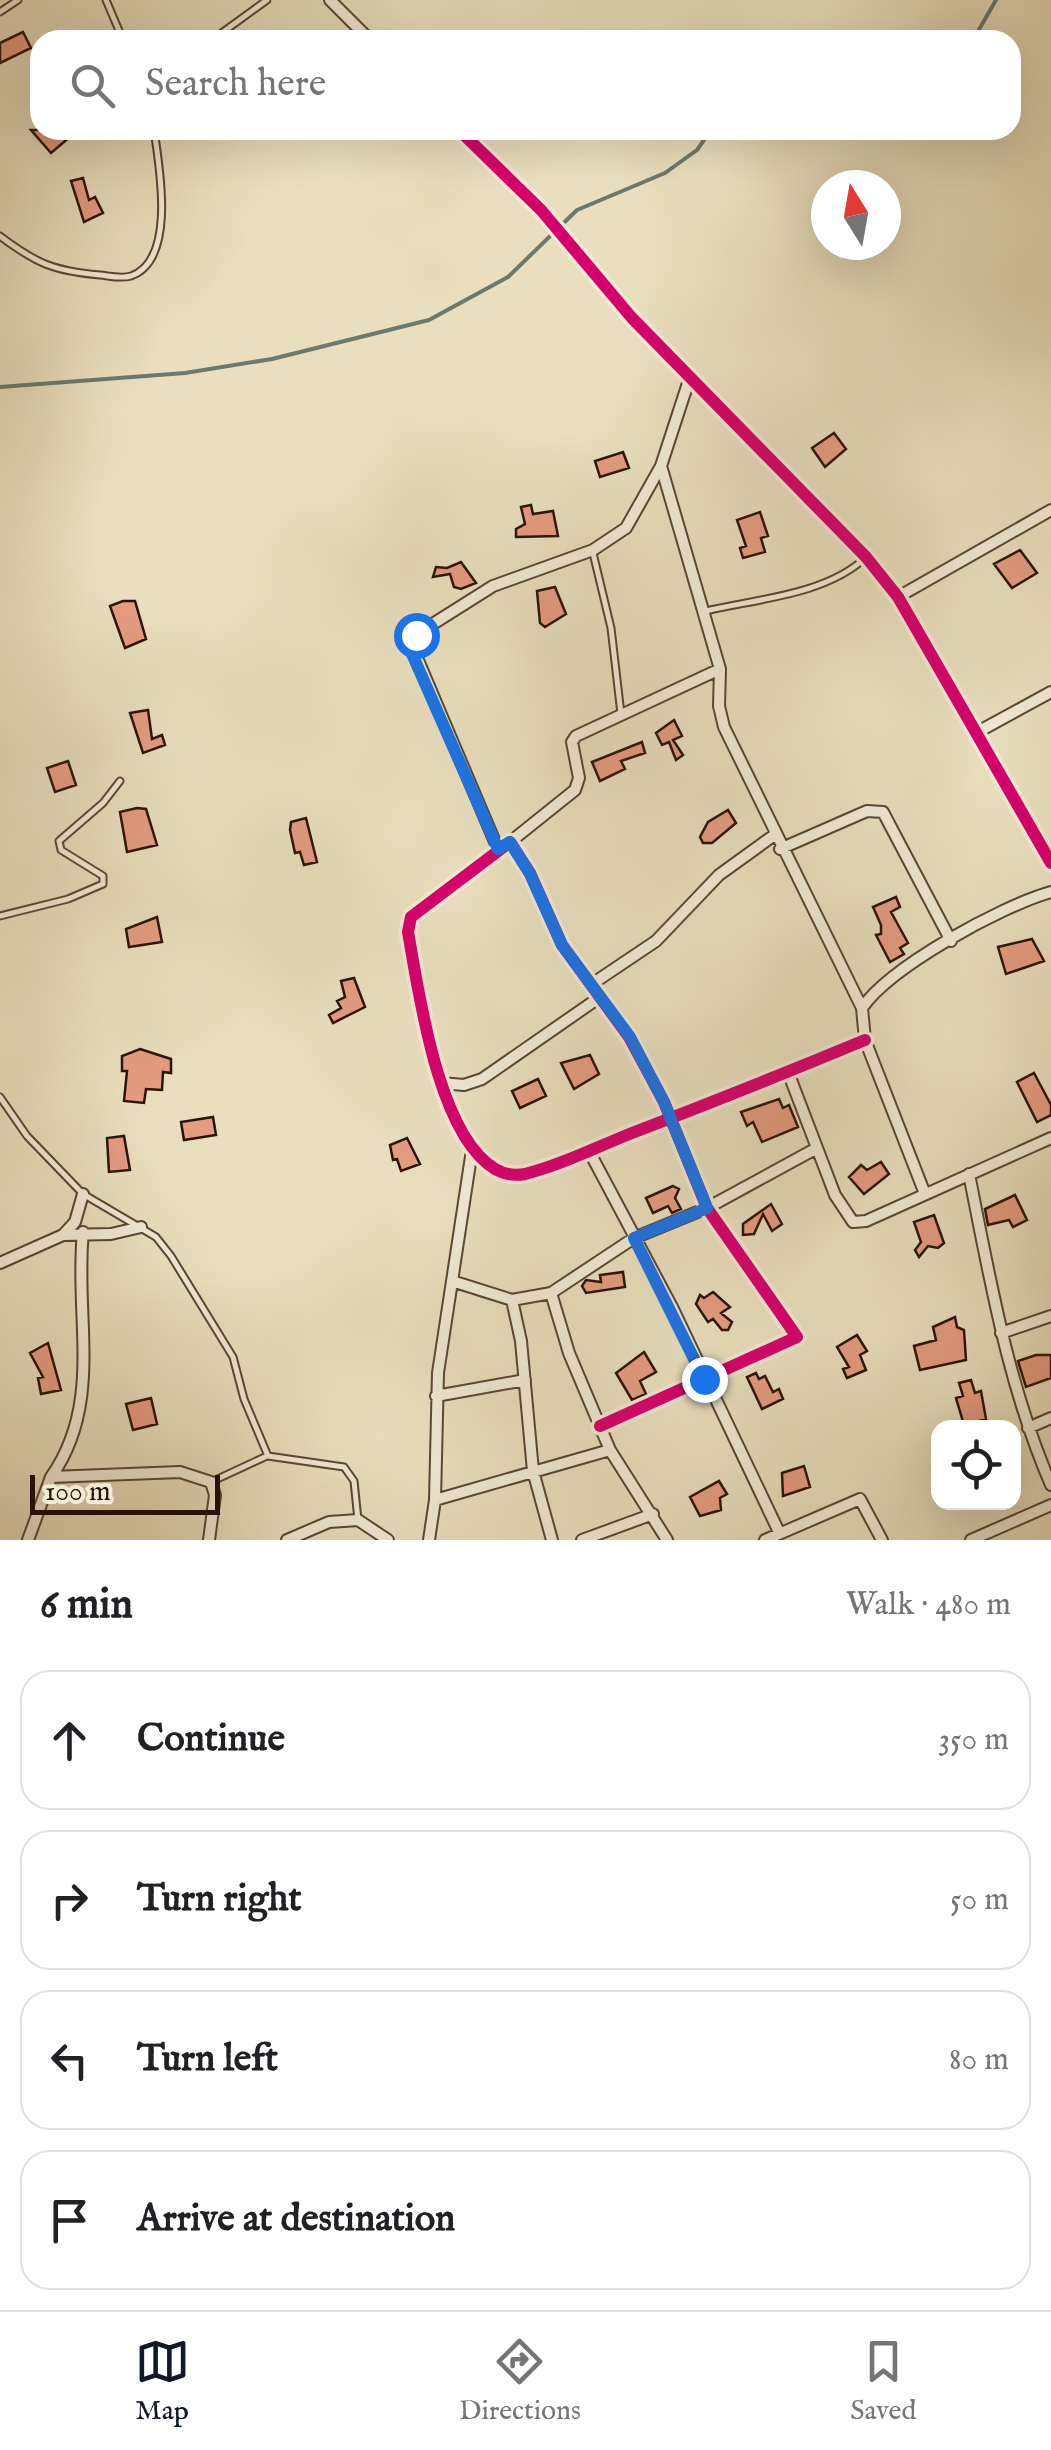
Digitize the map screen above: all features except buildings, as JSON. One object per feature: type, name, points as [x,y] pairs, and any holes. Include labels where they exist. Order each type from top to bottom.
[{"type":"street","points":[[330,0],[360,30]]},
{"type":"street","points":[[469,140],[541,210],[690,377],[866,557],[898,597],[1051,864]]},
{"type":"street","points":[[498,849],[408,642],[494,586],[592,550],[631,522],[661,466],[690,377]]},
{"type":"street","points":[[661,466],[720,669],[724,727],[773,836],[862,1008],[865,1040],[924,1194]]},
{"type":"street","points":[[898,597],[1051,510]]},
{"type":"street","points":[[720,669],[573,738],[579,778],[575,790],[408,920],[425,1026],[441,1082],[472,1150],[501,1172],[518,1175],[588,1151],[865,1040]]},
{"type":"street","points":[[974,734],[1051,692]]},
{"type":"street","points":[[780,849],[868,811],[882,812],[951,941]]},
{"type":"street","points":[[589,986],[659,938],[710,883],[773,836]]},
{"type":"street","points":[[510,842],[530,874],[562,945],[630,1037],[670,1118],[707,1208],[797,1337],[600,1426]]},
{"type":"street","points":[[862,1008],[878,986],[951,941],[1026,899],[1051,892]]},
{"type":"street","points":[[441,1082],[464,1085],[482,1079],[600,998]]},
{"type":"street","points":[[788,1072],[835,1195],[853,1222],[866,1221],[1051,1138]]},
{"type":"street","points":[[452,1280],[512,1300],[550,1293],[634,1238],[707,1208],[817,1148]]},
{"type":"street","points":[[428,1540],[435,1500],[436,1396],[472,1150]]},
{"type":"street","points":[[588,1151],[780,1532]]},
{"type":"street","points":[[970,1174],[1001,1334],[1028,1428],[1051,1485]]},
{"type":"street","points":[[63,1234],[75,1222],[84,1194]]},
{"type":"street","points":[[0,1263],[63,1234],[110,1234],[141,1227]]},
{"type":"street","points":[[28,1540],[51,1477],[73,1441],[84,1381],[83,1232]]},
{"type":"street","points":[[550,1293],[569,1353],[610,1450],[667,1540]]},
{"type":"street","points":[[512,1300],[526,1380],[533,1471],[552,1540]]},
{"type":"street","points":[[1001,1334],[1051,1316]]},
{"type":"street","points":[[436,1396],[526,1380]]},
{"type":"street","points":[[1028,1428],[1051,1418]]},
{"type":"street","points":[[435,1500],[610,1450]]},
{"type":"street","points":[[51,1477],[180,1472],[211,1482],[214,1507],[209,1540]]},
{"type":"street","points":[[766,1540],[860,1499],[882,1540]]},
{"type":"street","points":[[971,1540],[1051,1505]]},
{"type":"street","points":[[582,1540],[653,1514]]},
{"type":"street","points":[[287,1540],[328,1522],[358,1520],[388,1540]]},
{"type":"lane","points":[[0,12],[18,0]]},
{"type":"lane","points":[[106,0],[120,30]]},
{"type":"lane","points":[[226,30],[268,0]]},
{"type":"lane","points":[[0,236],[39,265],[65,272],[122,278],[142,270],[153,254],[163,197],[155,140]]},
{"type":"lane","points":[[592,550],[612,628],[621,716]]},
{"type":"lane","points":[[702,612],[835,579],[866,557]]},
{"type":"lane","points":[[0,916],[68,899],[103,884],[103,876],[61,850],[59,841],[120,781]]},
{"type":"lane","points":[[0,1097],[27,1136],[84,1194],[141,1227],[171,1256],[233,1357],[268,1456]]},
{"type":"lane","points":[[211,1482],[268,1456],[344,1467],[354,1480],[358,1520]]},
{"type":"waterway","points":[[979,30],[996,0]]},
{"type":"waterway","points":[[0,387],[185,373],[272,359],[429,320],[508,277],[577,210],[665,173],[697,150],[704,140]]},
{"type":"cycle path","points":[[469,140],[541,210],[632,318],[866,557],[898,597],[1051,863]]},
{"type":"cycle path","points":[[600,1426],[797,1337],[707,1208],[664,1102],[629,1037],[562,945],[530,873],[510,842],[411,917],[408,932],[418,990],[445,1095],[475,1152],[506,1173],[525,1174],[552,1166],[632,1133],[661,1122],[690,1110],[778,1076],[865,1040]]},
{"type":"route","points":[[416,635],[409,640],[409,647],[498,849],[510,842],[530,874],[562,945],[630,1037],[664,1102],[704,1200],[707,1208],[634,1238],[672,1307],[704,1379]]}]
